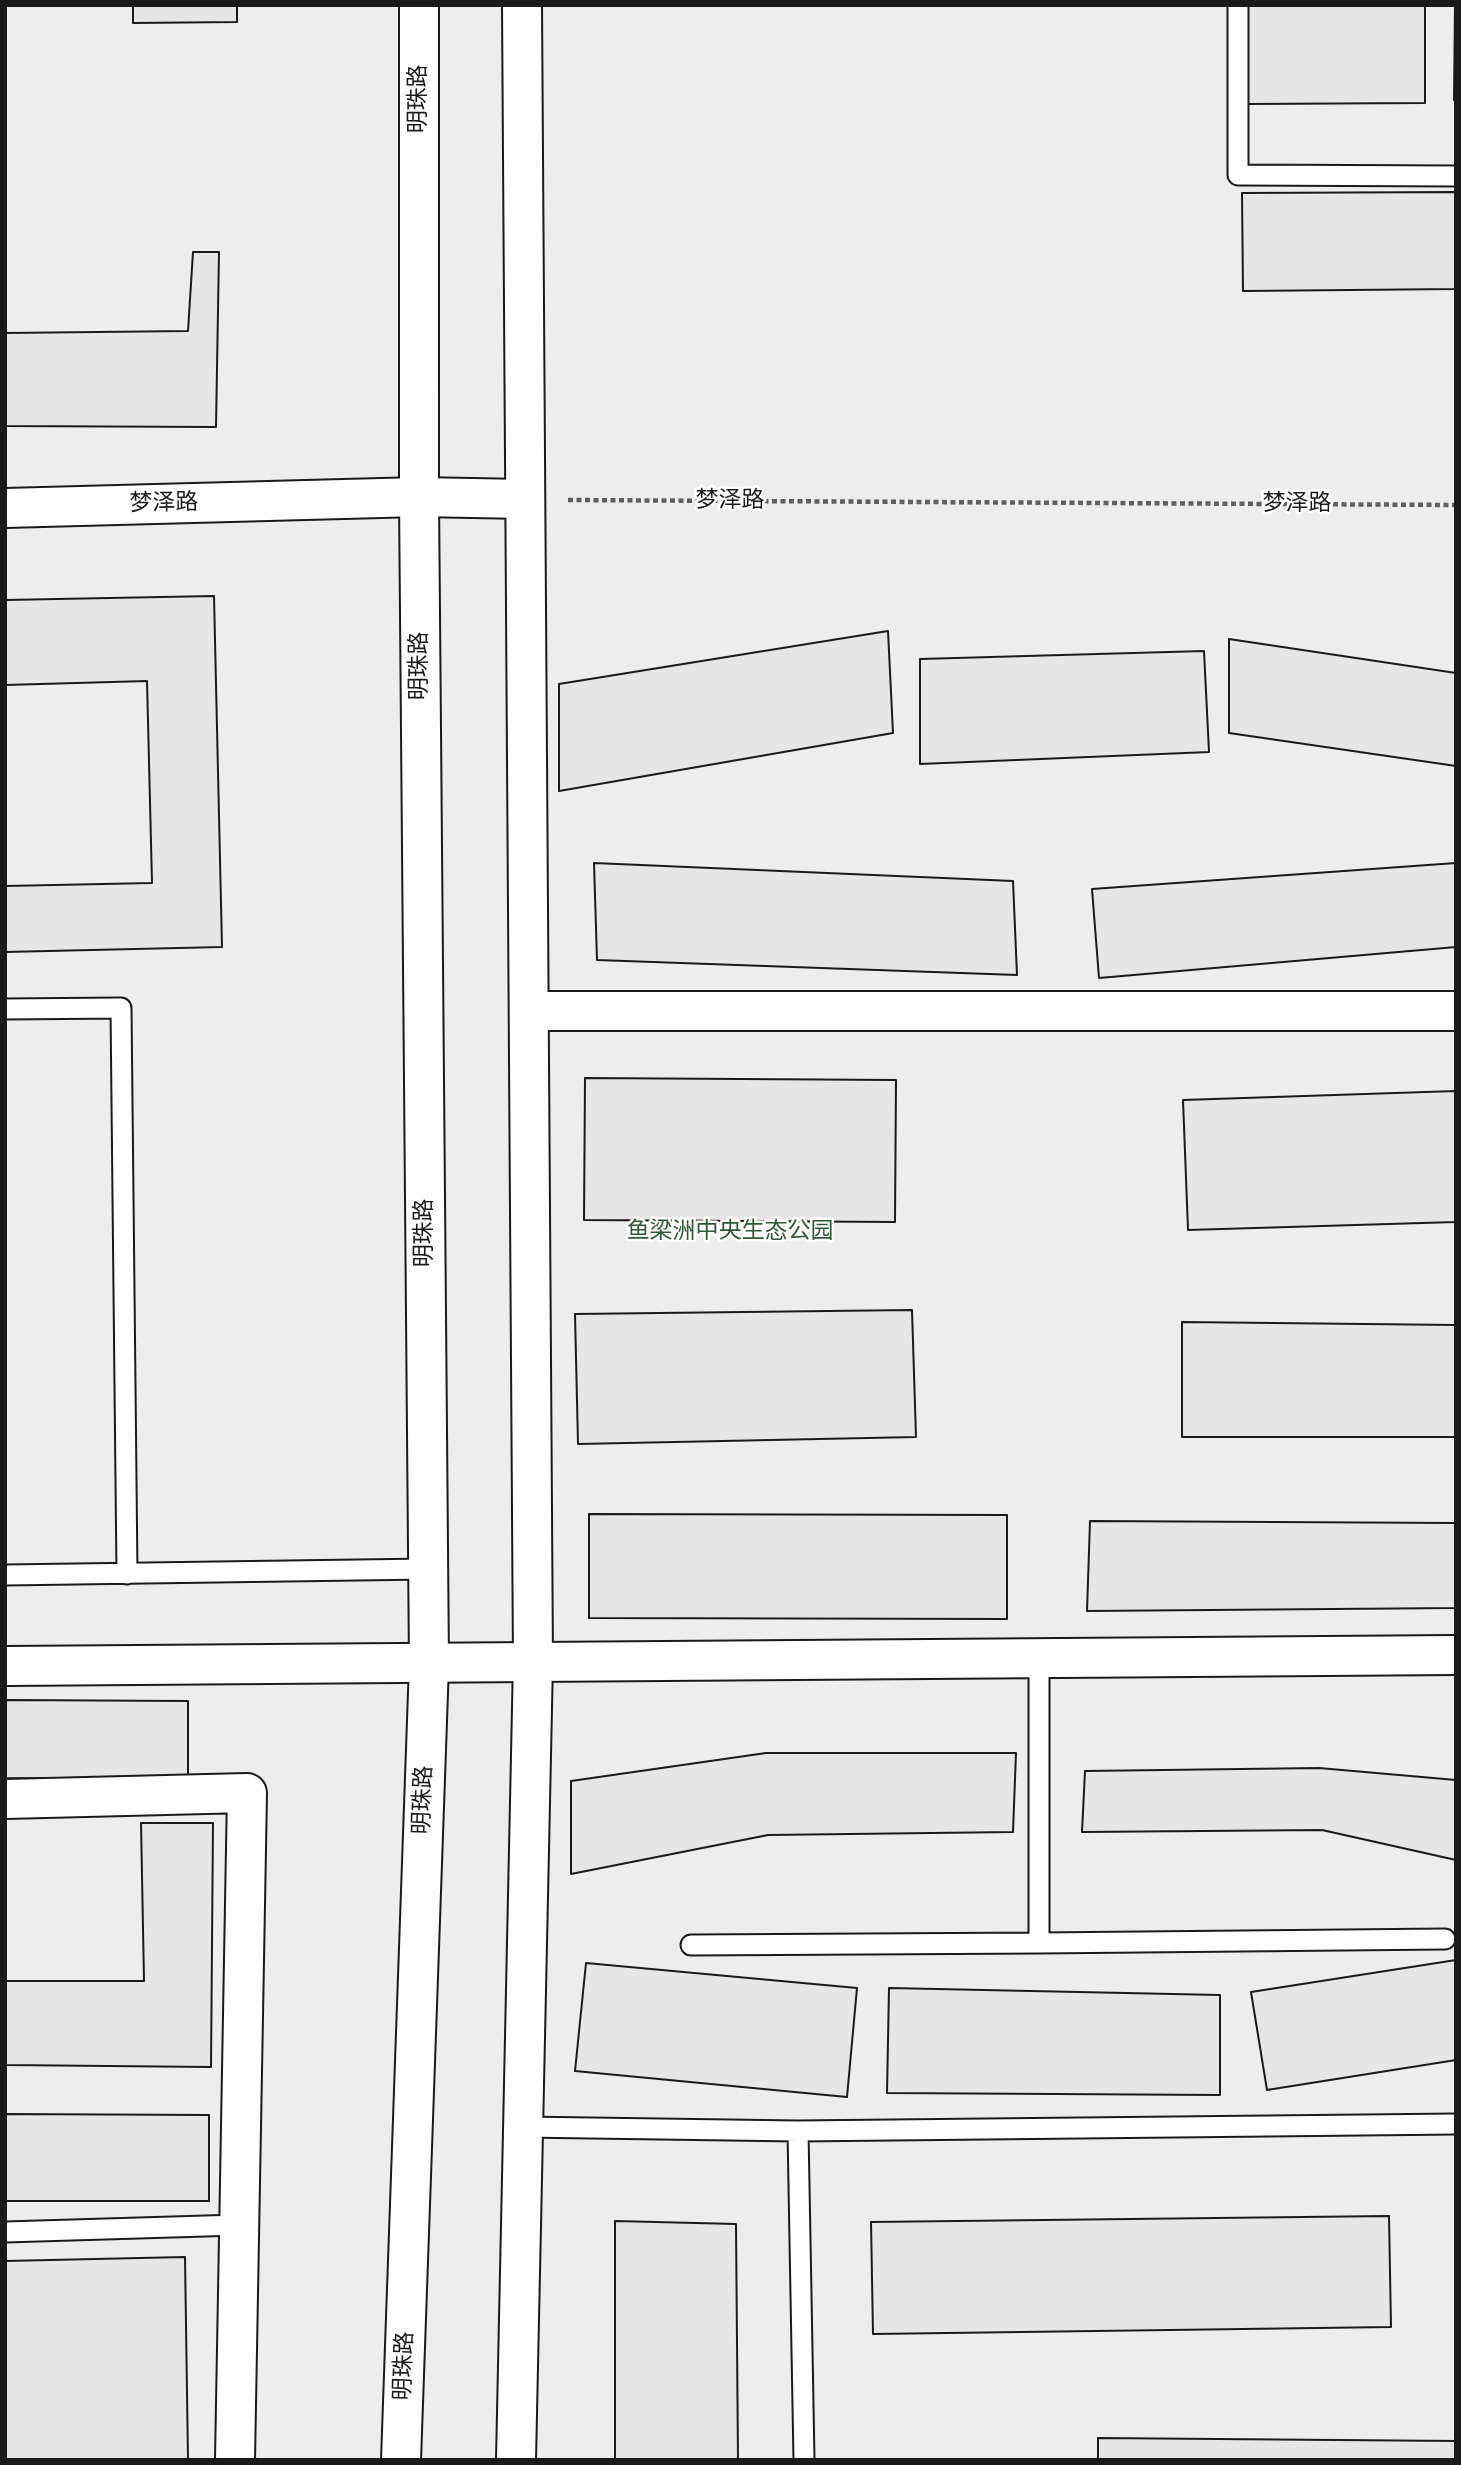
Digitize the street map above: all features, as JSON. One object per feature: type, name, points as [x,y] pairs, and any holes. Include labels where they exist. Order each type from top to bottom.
[{"type":"street","name":"明珠路","points":[[401,2460],[429,1664],[419,497],[419,5]]},
{"type":"street","points":[[516,2460],[533,1661],[522,5]]},
{"type":"street","name":"梦泽路","points":[[5,508],[419,497],[525,499]]},
{"type":"street","points":[[528,1011],[1456,1011]]},
{"type":"street","points":[[5,1666],[1456,1655]]},
{"type":"street","points":[[5,1799],[247,1793],[235,2460]]},
{"type":"lane","points":[[1238,5],[1238,175],[1456,176]]},
{"type":"lane","points":[[5,1009],[121,1008],[127,1574]]},
{"type":"lane","points":[[5,1575],[428,1569]]},
{"type":"lane","points":[[1039,1658],[1039,1943]]},
{"type":"lane","points":[[691,1945],[1445,1939]]},
{"type":"lane","points":[[522,2127],[798,2131],[1456,2124]]},
{"type":"lane","points":[[798,2131],[804,2460]]},
{"type":"lane","points":[[5,2231],[239,2225]]},
{"type":"path","name":"梦泽路","points":[[525,499],[1456,505]]},
{"type":"shaded area","name":"鱼梁洲中央生态公园","points":[[5,5],[1456,5],[1456,2460],[5,2460]]},
{"type":"building","points":[[133,5],[237,5],[237,22],[133,23]]},
{"type":"building","points":[[1248,5],[1425,5],[1425,103],[1248,104]]},
{"type":"building","points":[[1455,5],[1456,100],[1454,100]]},
{"type":"building","points":[[1456,192],[1456,289],[1243,291],[1242,193]]},
{"type":"building","points":[[193,252],[219,252],[216,427],[5,426],[5,333],[188,331]]},
{"type":"building","points":[[214,596],[222,947],[5,952],[5,886],[152,883],[147,681],[5,685],[5,600]]},
{"type":"building","points":[[888,631],[893,733],[559,791],[559,684]]},
{"type":"building","points":[[1229,639],[1456,673],[1456,766],[1229,733]]},
{"type":"building","points":[[1204,651],[1209,752],[920,764],[920,659]]},
{"type":"building","points":[[594,863],[1013,881],[1017,975],[597,960]]},
{"type":"building","points":[[1456,863],[1456,947],[1099,978],[1092,889]]},
{"type":"building","points":[[585,1078],[896,1080],[895,1222],[584,1220]]},
{"type":"building","points":[[1456,1091],[1456,1222],[1188,1230],[1183,1100]]},
{"type":"building","points":[[912,1310],[916,1437],[578,1444],[575,1314]]},
{"type":"building","points":[[1182,1322],[1456,1325],[1456,1437],[1182,1437]]},
{"type":"building","points":[[589,1514],[1007,1515],[1007,1619],[589,1618]]},
{"type":"building","points":[[1090,1521],[1456,1523],[1456,1608],[1087,1611]]},
{"type":"building","points":[[5,1700],[188,1701],[188,1779],[5,1778]]},
{"type":"building","points":[[766,1753],[1016,1753],[1013,1832],[768,1835],[571,1874],[571,1781]]},
{"type":"building","points":[[1319,1768],[1456,1780],[1456,1860],[1322,1830],[1082,1832],[1085,1771]]},
{"type":"building","points":[[141,1823],[213,1823],[211,2067],[5,2065],[5,1981],[144,1981]]},
{"type":"building","points":[[1456,1960],[1456,2060],[1267,2090],[1251,1992]]},
{"type":"building","points":[[586,1963],[857,1988],[847,2097],[575,2071]]},
{"type":"building","points":[[889,1988],[1220,1995],[1220,2095],[887,2093]]},
{"type":"building","points":[[5,2114],[209,2115],[209,2201],[5,2201]]},
{"type":"building","points":[[1389,2216],[1391,2327],[873,2334],[871,2222]]},
{"type":"building","points":[[615,2221],[736,2224],[738,2460],[615,2460]]},
{"type":"building","points":[[185,2257],[188,2460],[5,2460],[5,2261]]},
{"type":"building","points":[[1098,2438],[1456,2441],[1456,2460],[1098,2460]]}]
